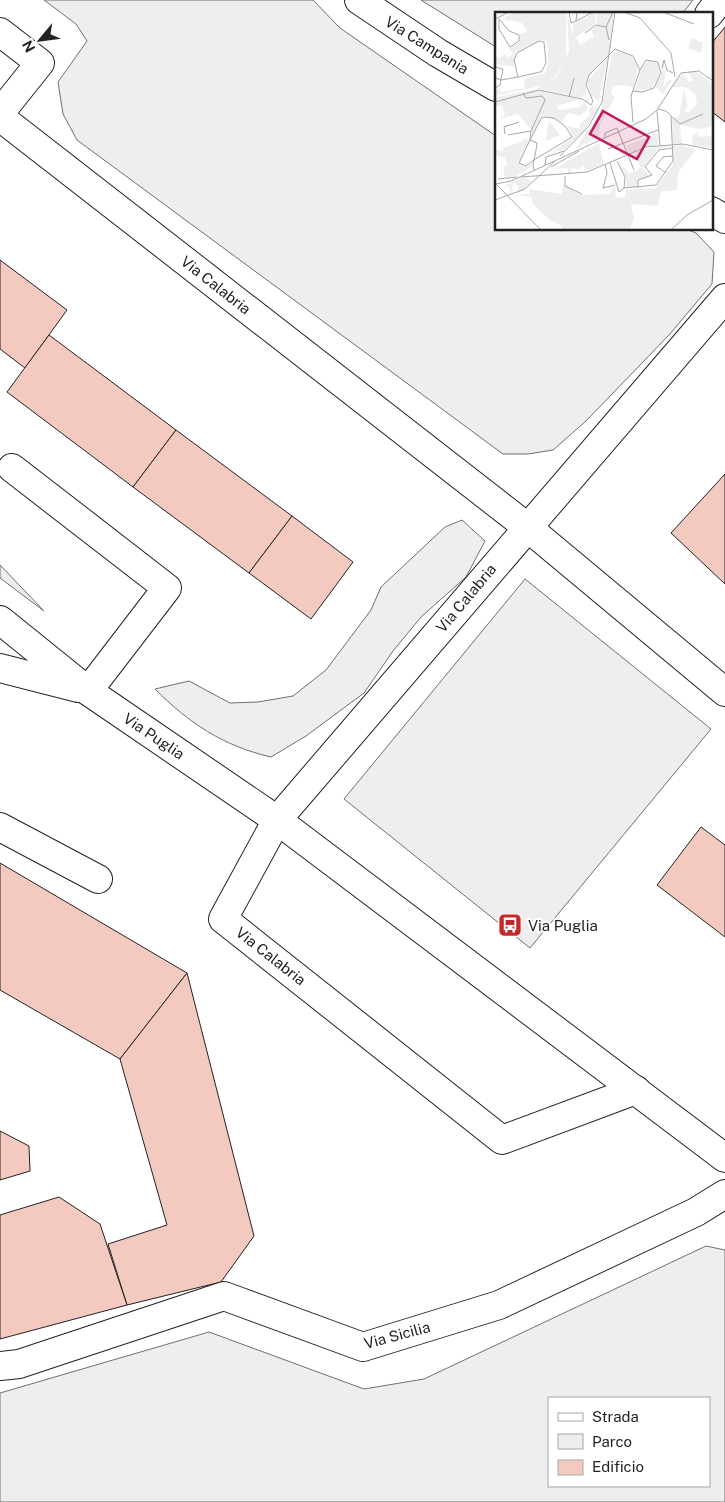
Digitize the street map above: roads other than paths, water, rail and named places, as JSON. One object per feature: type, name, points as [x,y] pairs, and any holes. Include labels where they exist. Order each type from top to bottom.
[{"type":"street","name":"Via Campania","points":[[359,0],[365,6],[438,53],[495,86]]},
{"type":"street","points":[[711,12],[720,0]]},
{"type":"street","points":[[0,32],[40,63],[0,113]]},
{"type":"street","name":"Via Calabria","points":[[0,117],[527,526],[725,692]]},
{"type":"street","points":[[712,212],[725,219]]},
{"type":"street","name":"Via Calabria","points":[[636,1090],[502,1140],[224,919],[277,820],[527,526],[725,298]]},
{"type":"street","points":[[12,468],[167,588],[88,691]]},
{"type":"street","name":"Via Puglia","points":[[0,620],[88,691],[277,820],[725,1158]]},
{"type":"street","name":"Via Puglia","points":[[0,668],[88,691]]},
{"type":"street","points":[[0,827],[98,878]]},
{"type":"street","name":"Via Sicilia","points":[[0,1366],[19,1364],[224,1296],[363,1347],[499,1305],[696,1212],[725,1194]]},
{"type":"place","name":"Via Puglia","points":[[510,925]]}]
